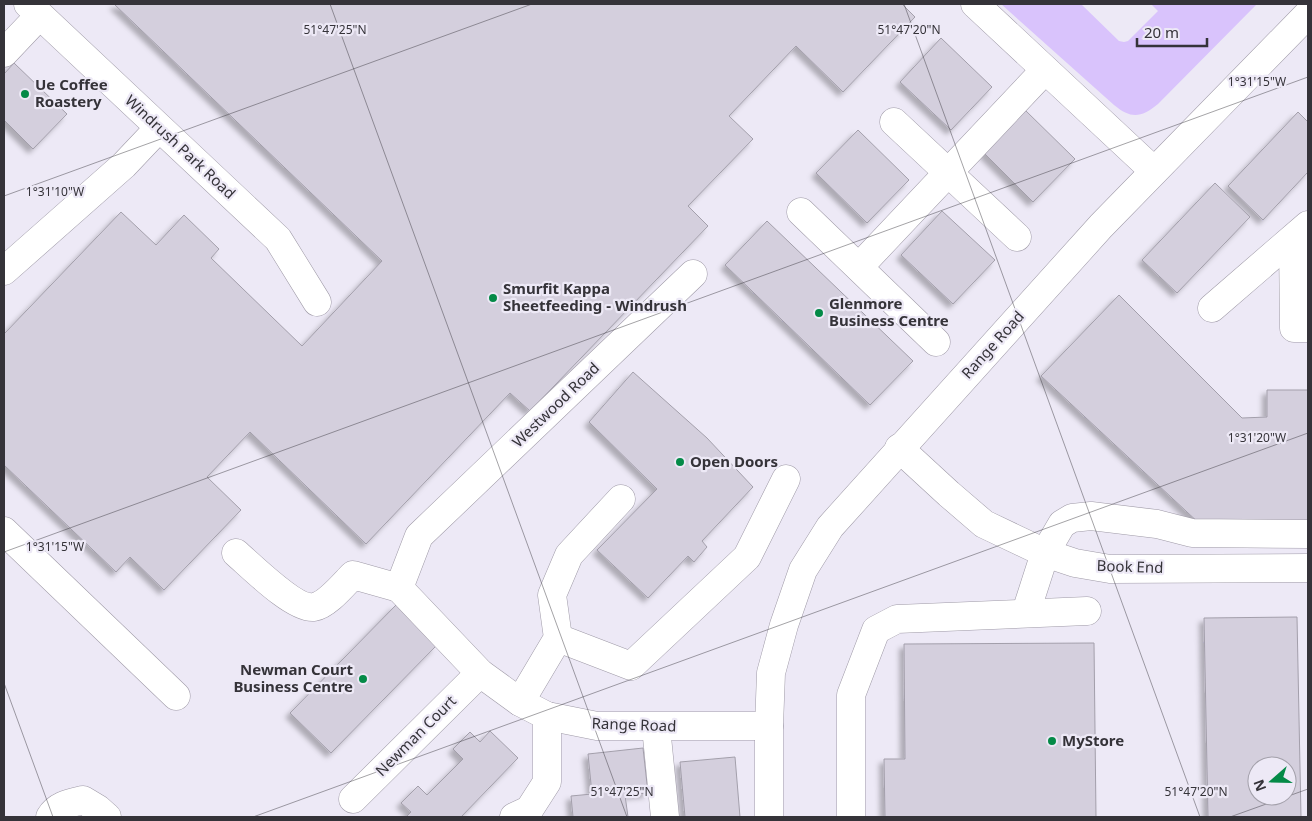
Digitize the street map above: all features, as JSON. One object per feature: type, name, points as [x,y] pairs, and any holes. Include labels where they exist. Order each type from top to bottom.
[{"type":"street","points":[[975,4],[1154,171]]},
{"type":"street","points":[[4,53],[34,10]]},
{"type":"street","name":"Windrush Park Road","points":[[34,10],[278,240],[317,302]]},
{"type":"street","name":"Range Road","points":[[769,817],[771,673],[784,625],[803,570],[830,527],[899,448],[1101,226],[1307,17]]},
{"type":"street","points":[[859,267],[1045,70]]},
{"type":"street","points":[[894,122],[1018,237]]},
{"type":"street","points":[[4,271],[124,165],[159,128]]},
{"type":"street","points":[[801,212],[936,342]]},
{"type":"street","points":[[1212,308],[1300,232]]},
{"type":"street","points":[[1300,232],[1294,328],[1308,328]]},
{"type":"street","name":"Westwood Road","points":[[399,588],[419,536],[692,274]]},
{"type":"street","name":"Book End","points":[[899,448],[984,524],[1045,553],[1075,563],[1110,569],[1308,568]]},
{"type":"street","points":[[558,638],[630,666],[747,556],[786,479]]},
{"type":"street","points":[[520,702],[558,638],[552,595],[568,555],[621,499]]},
{"type":"street","points":[[1026,612],[1045,553],[1062,524],[1072,518],[1091,516],[1157,524],[1192,533],[1308,534]]},
{"type":"street","points":[[4,530],[176,696]]},
{"type":"street","points":[[236,553],[284,594],[306,606],[314,607],[319,605],[353,575],[399,588]]},
{"type":"street","name":"Range Road","points":[[399,588],[480,673],[520,702],[547,716],[597,726],[769,726]]},
{"type":"street","points":[[851,817],[851,695],[876,630],[897,619],[1087,610]]},
{"type":"street","name":"Newman Court","points":[[353,799],[480,673]]},
{"type":"street","points":[[514,817],[529,810],[547,782],[547,716]]},
{"type":"street","points":[[656,727],[665,817]]},
{"type":"street","points":[[50,817],[63,804],[83,800],[107,817]]},
{"type":"shaded area","points":[[1001,4],[1081,4],[1119,41],[1124,42],[1128,41],[1158,11],[1151,4],[1257,4],[1158,104],[1146,112],[1131,115],[1114,105]]},
{"type":"building","name":"Smurfit Kappa Sheetfeeding - Windrush","points":[[114,4],[902,4],[915,17],[843,92],[796,46],[729,116],[753,139],[688,206],[708,226],[530,411],[510,393],[366,544],[250,432],[207,477],[241,510],[164,590],[130,557],[116,572],[4,465],[4,334],[121,212],[156,245],[184,215],[219,249],[211,258],[302,346],[382,261]]},
{"type":"building","points":[[941,38],[992,87],[951,130],[900,82]]},
{"type":"building","name":"Ue Coffee Roastery","points":[[14,63],[67,114],[33,149],[4,120],[4,74]]},
{"type":"building","points":[[1024,109],[1075,159],[1033,202],[983,152]]},
{"type":"building","points":[[1298,112],[1308,122],[1308,172],[1263,220],[1228,186]]},
{"type":"building","points":[[858,130],[909,180],[867,223],[816,173]]},
{"type":"building","points":[[1215,183],[1250,217],[1177,293],[1142,260]]},
{"type":"building","name":"Glenmore Business Centre","points":[[942,211],[995,260],[953,304],[901,255]]},
{"type":"building","name":"Glenmore Business Centre","points":[[767,221],[913,361],[870,405],[725,265]]},
{"type":"building","points":[[1308,246],[1308,294],[1307,294]]},
{"type":"building","points":[[1119,295],[1242,418],[1267,417],[1267,390],[1308,390],[1308,527],[1201,525],[1041,376]]},
{"type":"building","name":"Open Doors","points":[[633,372],[707,438],[753,487],[702,541],[707,547],[694,562],[688,556],[648,598],[597,550],[657,489],[589,422]]},
{"type":"building","name":"Newman Court Business Centre","points":[[396,605],[436,646],[331,753],[290,713]]},
{"type":"building","points":[[1297,617],[1301,817],[1208,817],[1204,618]]},
{"type":"building","points":[[1094,643],[1096,817],[885,817],[884,759],[905,759],[904,644]]},
{"type":"building","points":[[490,731],[518,758],[461,817],[406,817],[411,812],[401,803],[418,786],[427,795],[463,759],[453,749],[470,732],[480,742]]},
{"type":"building","points":[[643,748],[648,793],[625,795],[628,817],[573,817],[571,796],[592,794],[588,754]]},
{"type":"building","points":[[735,757],[740,817],[685,817],[680,762]]},
{"type":"place","name":"Ue Coffee Roastery","points":[[25,94]]},
{"type":"place","name":"Smurfit Kappa Sheetfeeding - Windrush","points":[[493,298]]},
{"type":"place","name":"Glenmore Business Centre","points":[[819,313]]},
{"type":"place","name":"Open Doors","points":[[680,462]]},
{"type":"place","name":"Newman Court Business Centre","points":[[363,679]]},
{"type":"place","name":"MyStore","points":[[1052,741]]}]
